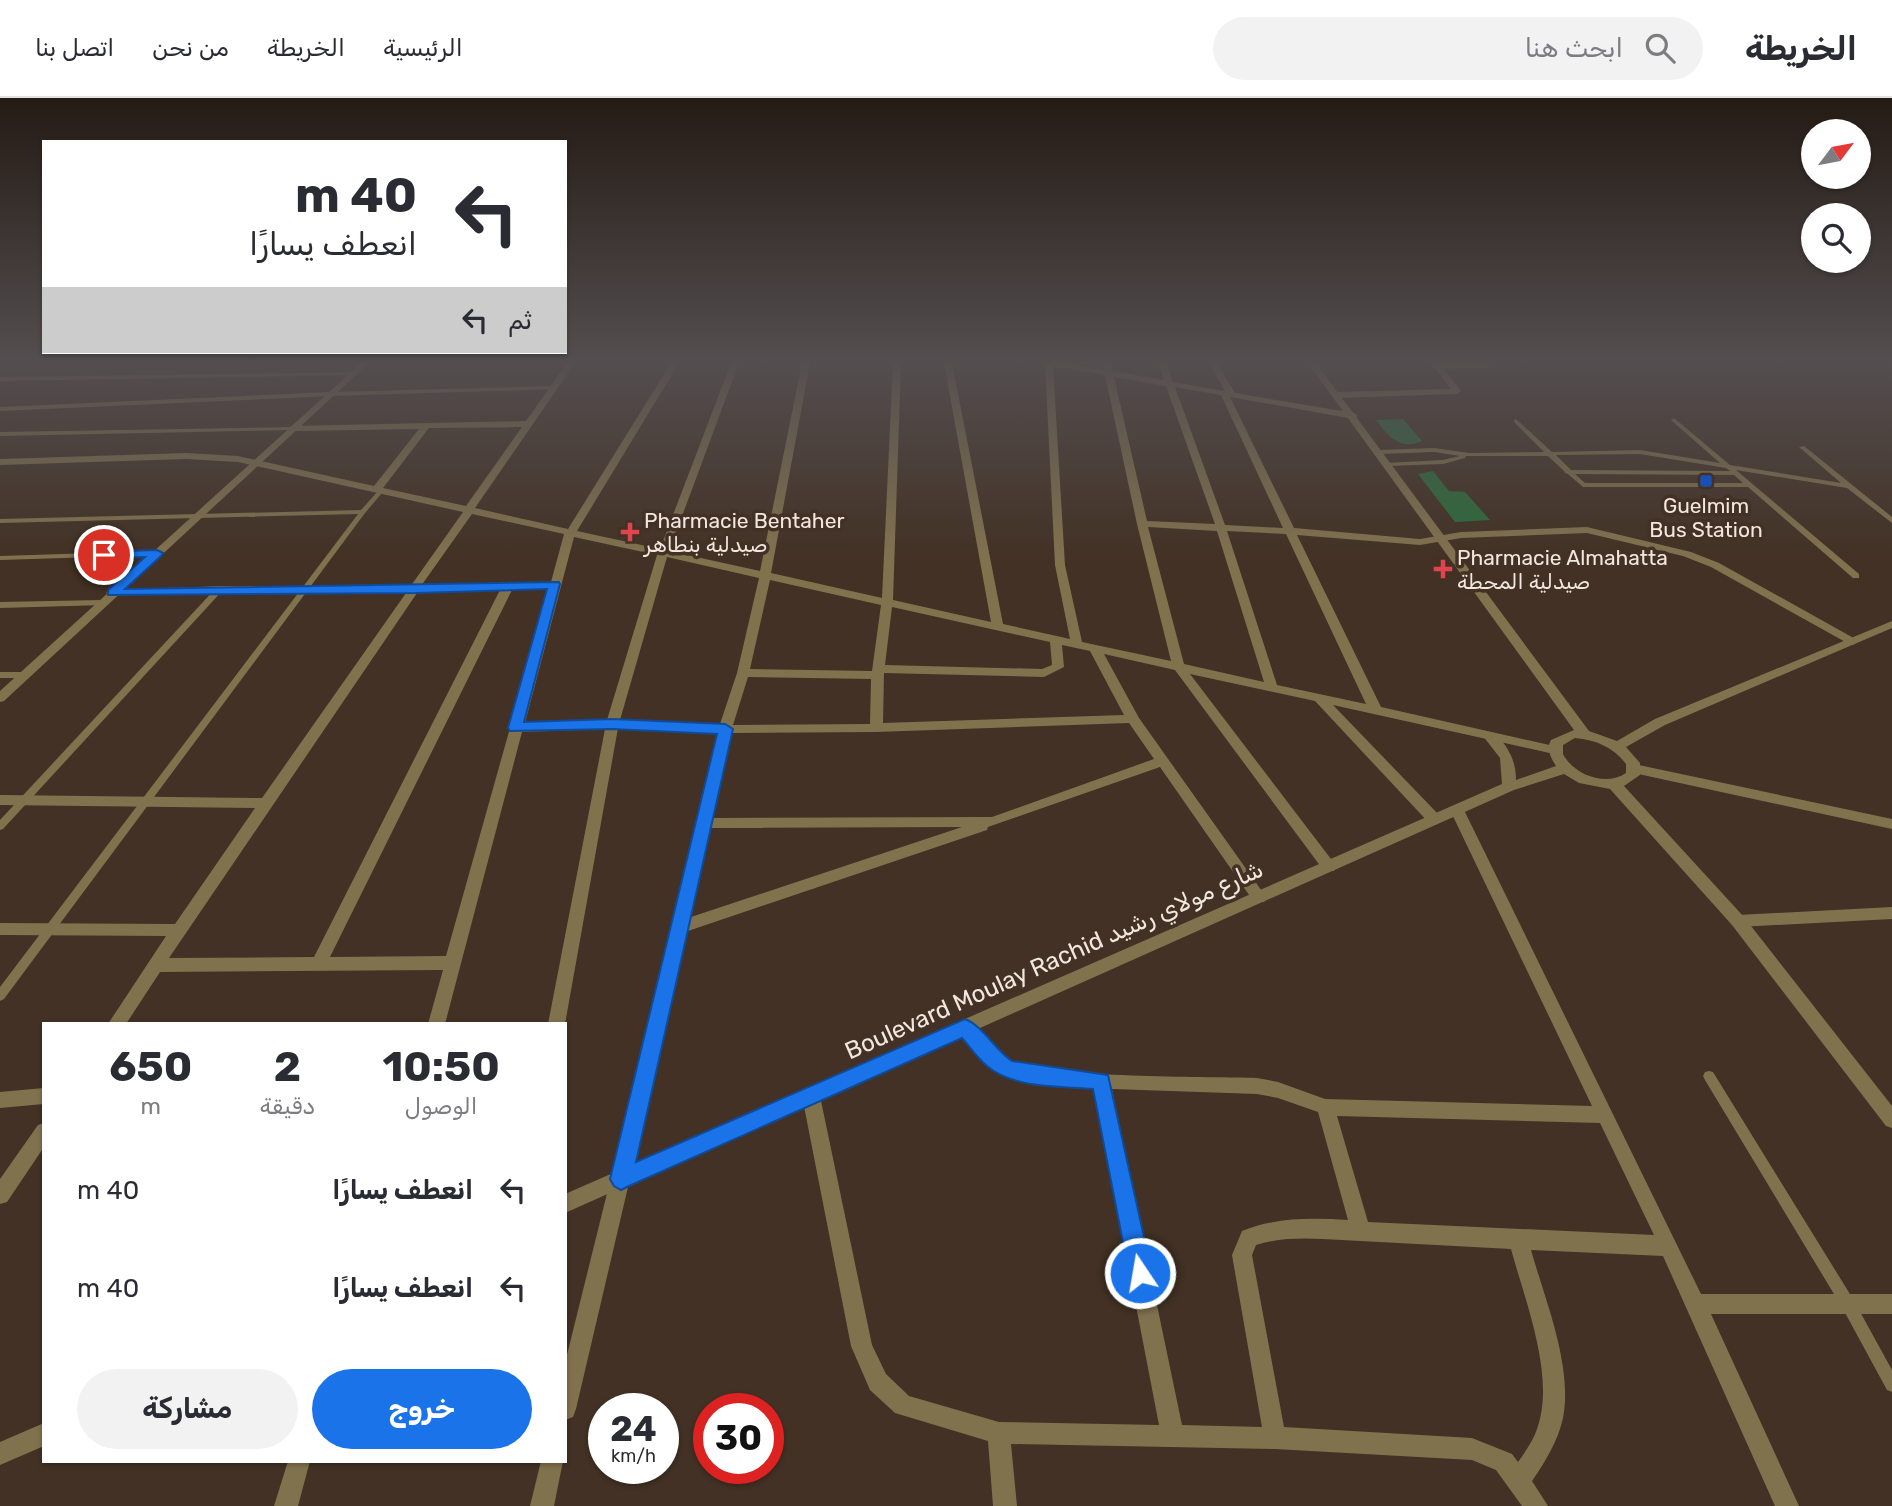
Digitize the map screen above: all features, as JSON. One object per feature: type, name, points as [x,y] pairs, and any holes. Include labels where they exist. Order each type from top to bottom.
[{"type":"street","points":[[0,698],[293,429]]},
{"type":"street","points":[[377,491],[425,429]]},
{"type":"street","points":[[117,1022],[266,803],[416,590],[466,511],[526,429]]},
{"type":"street","points":[[437,1022],[570,533],[634,429]]},
{"type":"street","points":[[556,1022],[612,724],[663,554],[710,429]]},
{"type":"street","points":[[567,1401],[681,927],[725,729],[743,673],[793,429]]},
{"type":"street","points":[[876,728],[877,672],[887,603],[894,429]]},
{"type":"street","points":[[960,429],[998,628]]},
{"type":"street","points":[[1053,429],[1060,565],[1077,645]]},
{"type":"street","points":[[1122,429],[1142,524],[1179,667],[1329,867]]},
{"type":"street","points":[[1187,429],[1272,688]]},
{"type":"street","points":[[1244,429],[1376,711]]},
{"type":"street","points":[[1363,429],[1440,540],[1586,735]]},
{"type":"street","points":[[0,462],[186,456],[238,459],[1554,750]]},
{"type":"street","points":[[1142,524],[1291,531],[1420,542],[1461,535],[1587,530],[1714,565],[1853,641]]},
{"type":"street","points":[[112,593],[220,589],[416,590],[554,584]]},
{"type":"street","points":[[319,963],[508,586]]},
{"type":"street","points":[[0,605],[101,603]]},
{"type":"street","points":[[1617,746],[1644,729],[1890,626]]},
{"type":"street","points":[[743,673],[1044,673],[1058,667],[1056,640]]},
{"type":"street","points":[[1096,649],[1133,719],[1259,898]]},
{"type":"street","points":[[1319,698],[1435,820]]},
{"type":"street","points":[[515,728],[612,724],[725,729],[876,728],[1133,719]]},
{"type":"street","points":[[1586,735],[1617,746],[1627,754],[1634,769],[1629,779],[1614,784],[1587,780],[1566,768],[1554,750],[1556,743],[1563,737],[1586,735]]},
{"type":"street","points":[[1490,736],[1505,750],[1510,762],[1509,787]]},
{"type":"street","points":[[681,927],[993,822],[1161,761]]},
{"type":"street","name":"Boulevard Moulay Rachid شارع مولاي رشيد","points":[[567,1203],[1509,787],[1566,768]]},
{"type":"street","points":[[1634,769],[1892,824]]},
{"type":"street","points":[[1614,784],[1738,921],[1892,1119]]},
{"type":"street","points":[[0,800],[266,803]]},
{"type":"street","points":[[1457,810],[1669,1246],[1787,1506]]},
{"type":"street","points":[[703,823],[993,822]]},
{"type":"street","points":[[1738,921],[1892,913]]},
{"type":"street","points":[[0,929],[179,930]]},
{"type":"street","points":[[155,965],[453,963]]},
{"type":"street","points":[[965,1028],[994,1060],[1021,1073],[1101,1081],[1256,1086],[1278,1090],[1325,1107],[1604,1115]]},
{"type":"street","points":[[1101,1081],[1173,1437]]},
{"type":"street","points":[[0,1100],[42,1096]]},
{"type":"street","points":[[811,1096],[862,1346],[878,1382],[903,1405],[999,1433],[1275,1438],[1472,1449],[1504,1462],[1536,1506]]},
{"type":"street","points":[[1325,1107],[1361,1232]]},
{"type":"street","points":[[0,1195],[42,1133]]},
{"type":"street","points":[[1275,1438],[1242,1255],[1248,1238],[1258,1233],[1280,1230],[1361,1232],[1669,1246]]},
{"type":"street","points":[[1518,1239],[1553,1373],[1553,1397],[1547,1434],[1536,1457],[1518,1482]]},
{"type":"street","points":[[1695,1304],[1892,1304]]},
{"type":"street","points":[[999,1433],[1005,1506]]},
{"type":"street","points":[[0,1454],[42,1435]]},
{"type":"street","points":[[286,1506],[298,1463]]},
{"type":"street","points":[[541,1506],[552,1463]]},
{"type":"lane","points":[[0,433],[252,429]]},
{"type":"lane","points":[[1524,429],[1578,483],[1585,486],[1750,485]]},
{"type":"lane","points":[[1684,429],[1856,576]]},
{"type":"lane","points":[[1802,447],[1892,520]]},
{"type":"lane","points":[[1379,452],[1434,450],[1469,455],[1640,452],[1849,485]]},
{"type":"lane","points":[[1387,464],[1443,462],[1469,455]]},
{"type":"lane","points":[[1567,472],[1735,473]]},
{"type":"lane","points":[[0,996],[377,491]]},
{"type":"lane","points":[[0,521],[363,512]]},
{"type":"lane","points":[[0,558],[157,553]]},
{"type":"lane","points":[[0,826],[220,589]]},
{"type":"lane","points":[[0,675],[25,675]]},
{"type":"lane","points":[[1709,1076],[1848,1304],[1892,1385]]},
{"type":"green space","points":[[1384,429],[1411,429],[1422,441],[1407,444],[1390,436]]},
{"type":"green space","points":[[1433,471],[1449,491],[1465,492],[1490,520],[1455,522],[1418,474]]},
{"type":"place","name":"Guelmim Bus Station","points":[[1706,481]]},
{"type":"place","name":"Pharmacie Bentaher صيدلية بنطاهر","points":[[630,532]]},
{"type":"place","name":"Pharmacie Almahatta صيدلية المحطة","points":[[1443,569]]},
{"type":"route","points":[[104,555],[157,553],[112,593],[220,589],[416,590],[554,584],[515,728],[612,724],[725,729],[621,1179],[965,1028],[994,1060],[1005,1067],[1021,1073],[1101,1081],[1140,1273]]}]
